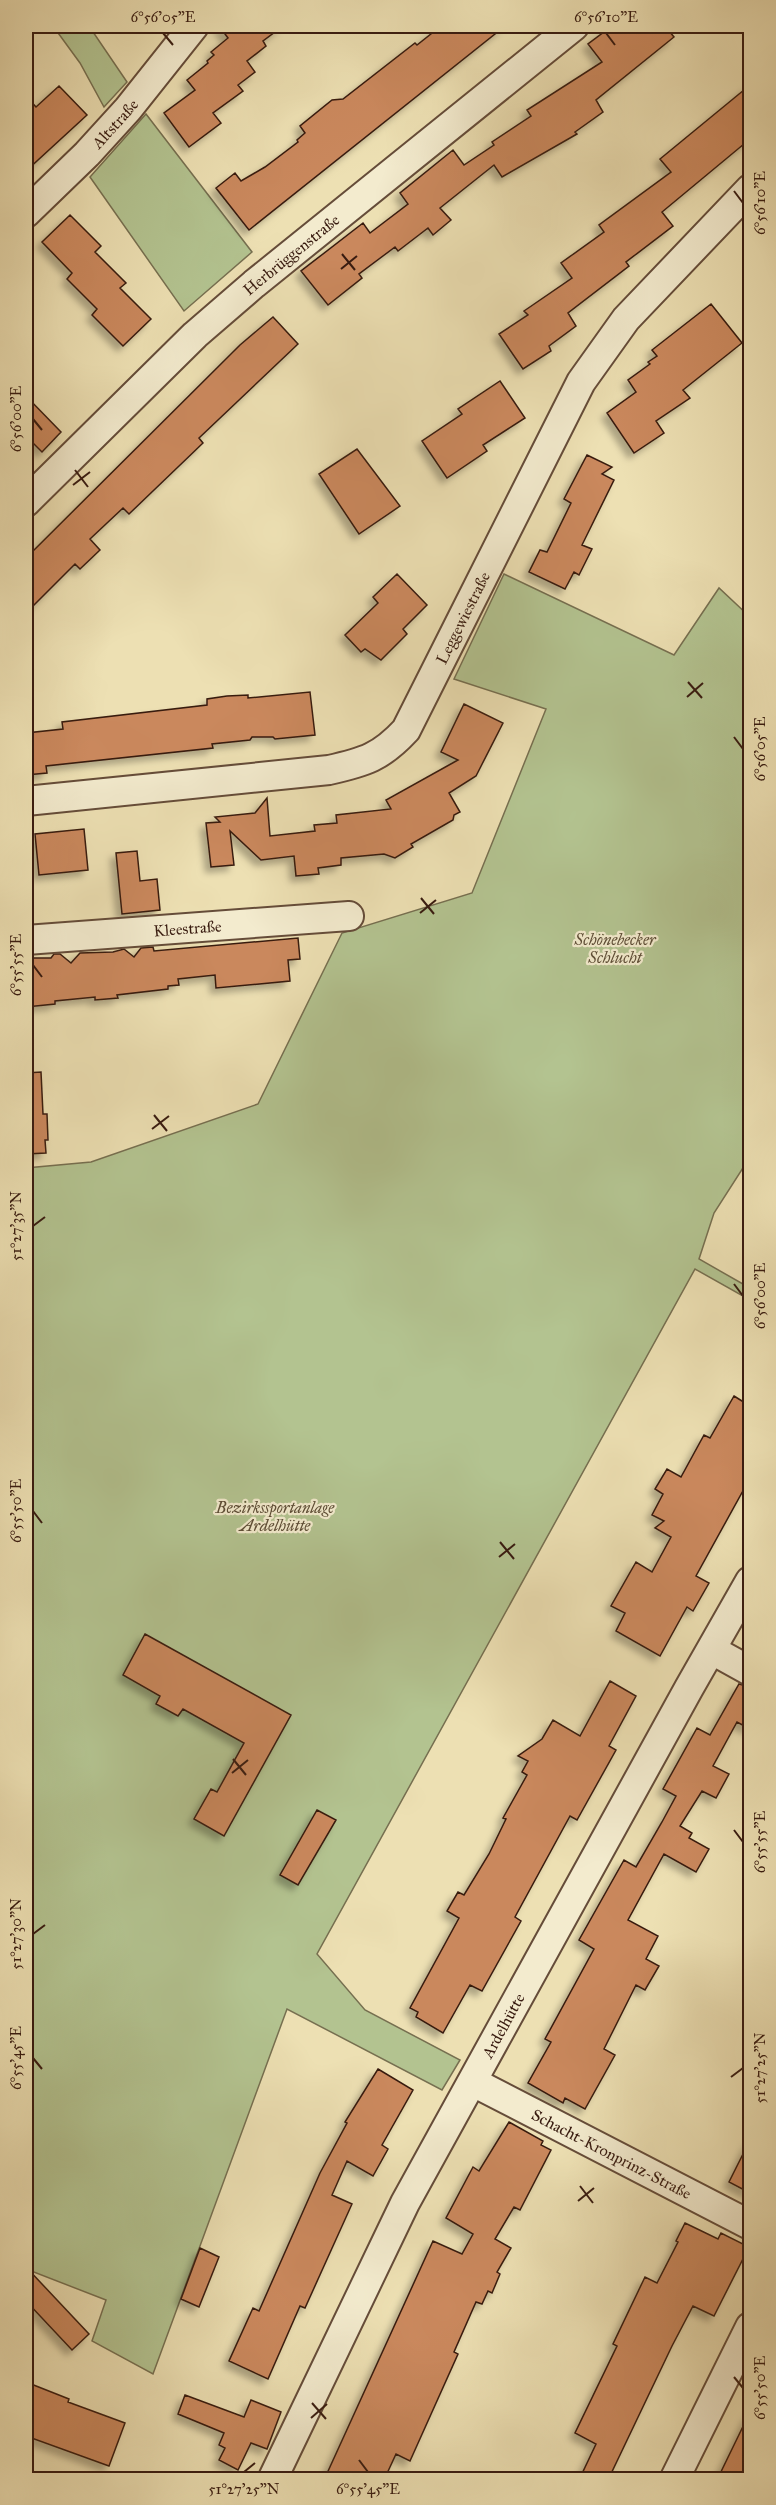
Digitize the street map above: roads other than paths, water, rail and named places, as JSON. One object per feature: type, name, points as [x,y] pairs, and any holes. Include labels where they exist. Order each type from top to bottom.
[{"type":"street","name":"Altstraße","points":[[26,213],[74,169],[194,26]]},
{"type":"street","name":"Herbrüggenstraße","points":[[26,502],[195,335],[254,284],[574,26]]},
{"type":"street","name":"Leggewiestraße","points":[[26,801],[328,770],[362,762],[389,748],[406,730],[582,382],[626,320],[750,189]]},
{"type":"street","name":"Kleestraße","points":[[26,940],[349,916]]},
{"type":"street","name":"Ardelhütte","points":[[272,2480],[385,2243],[750,1581]]},
{"type":"street","points":[[712,1650],[750,1671]]},
{"type":"street","name":"Schacht-Kronprinz-Straße","points":[[472,2082],[750,2225]]},
{"type":"street","points":[[674,2480],[750,2326]]},
{"type":"park label","name":"Schönebecker Schlucht","points":[[615,948]]},
{"type":"park label","name":"Bezirkssportanlage Ardelhütte","points":[[275,1516]]}]
